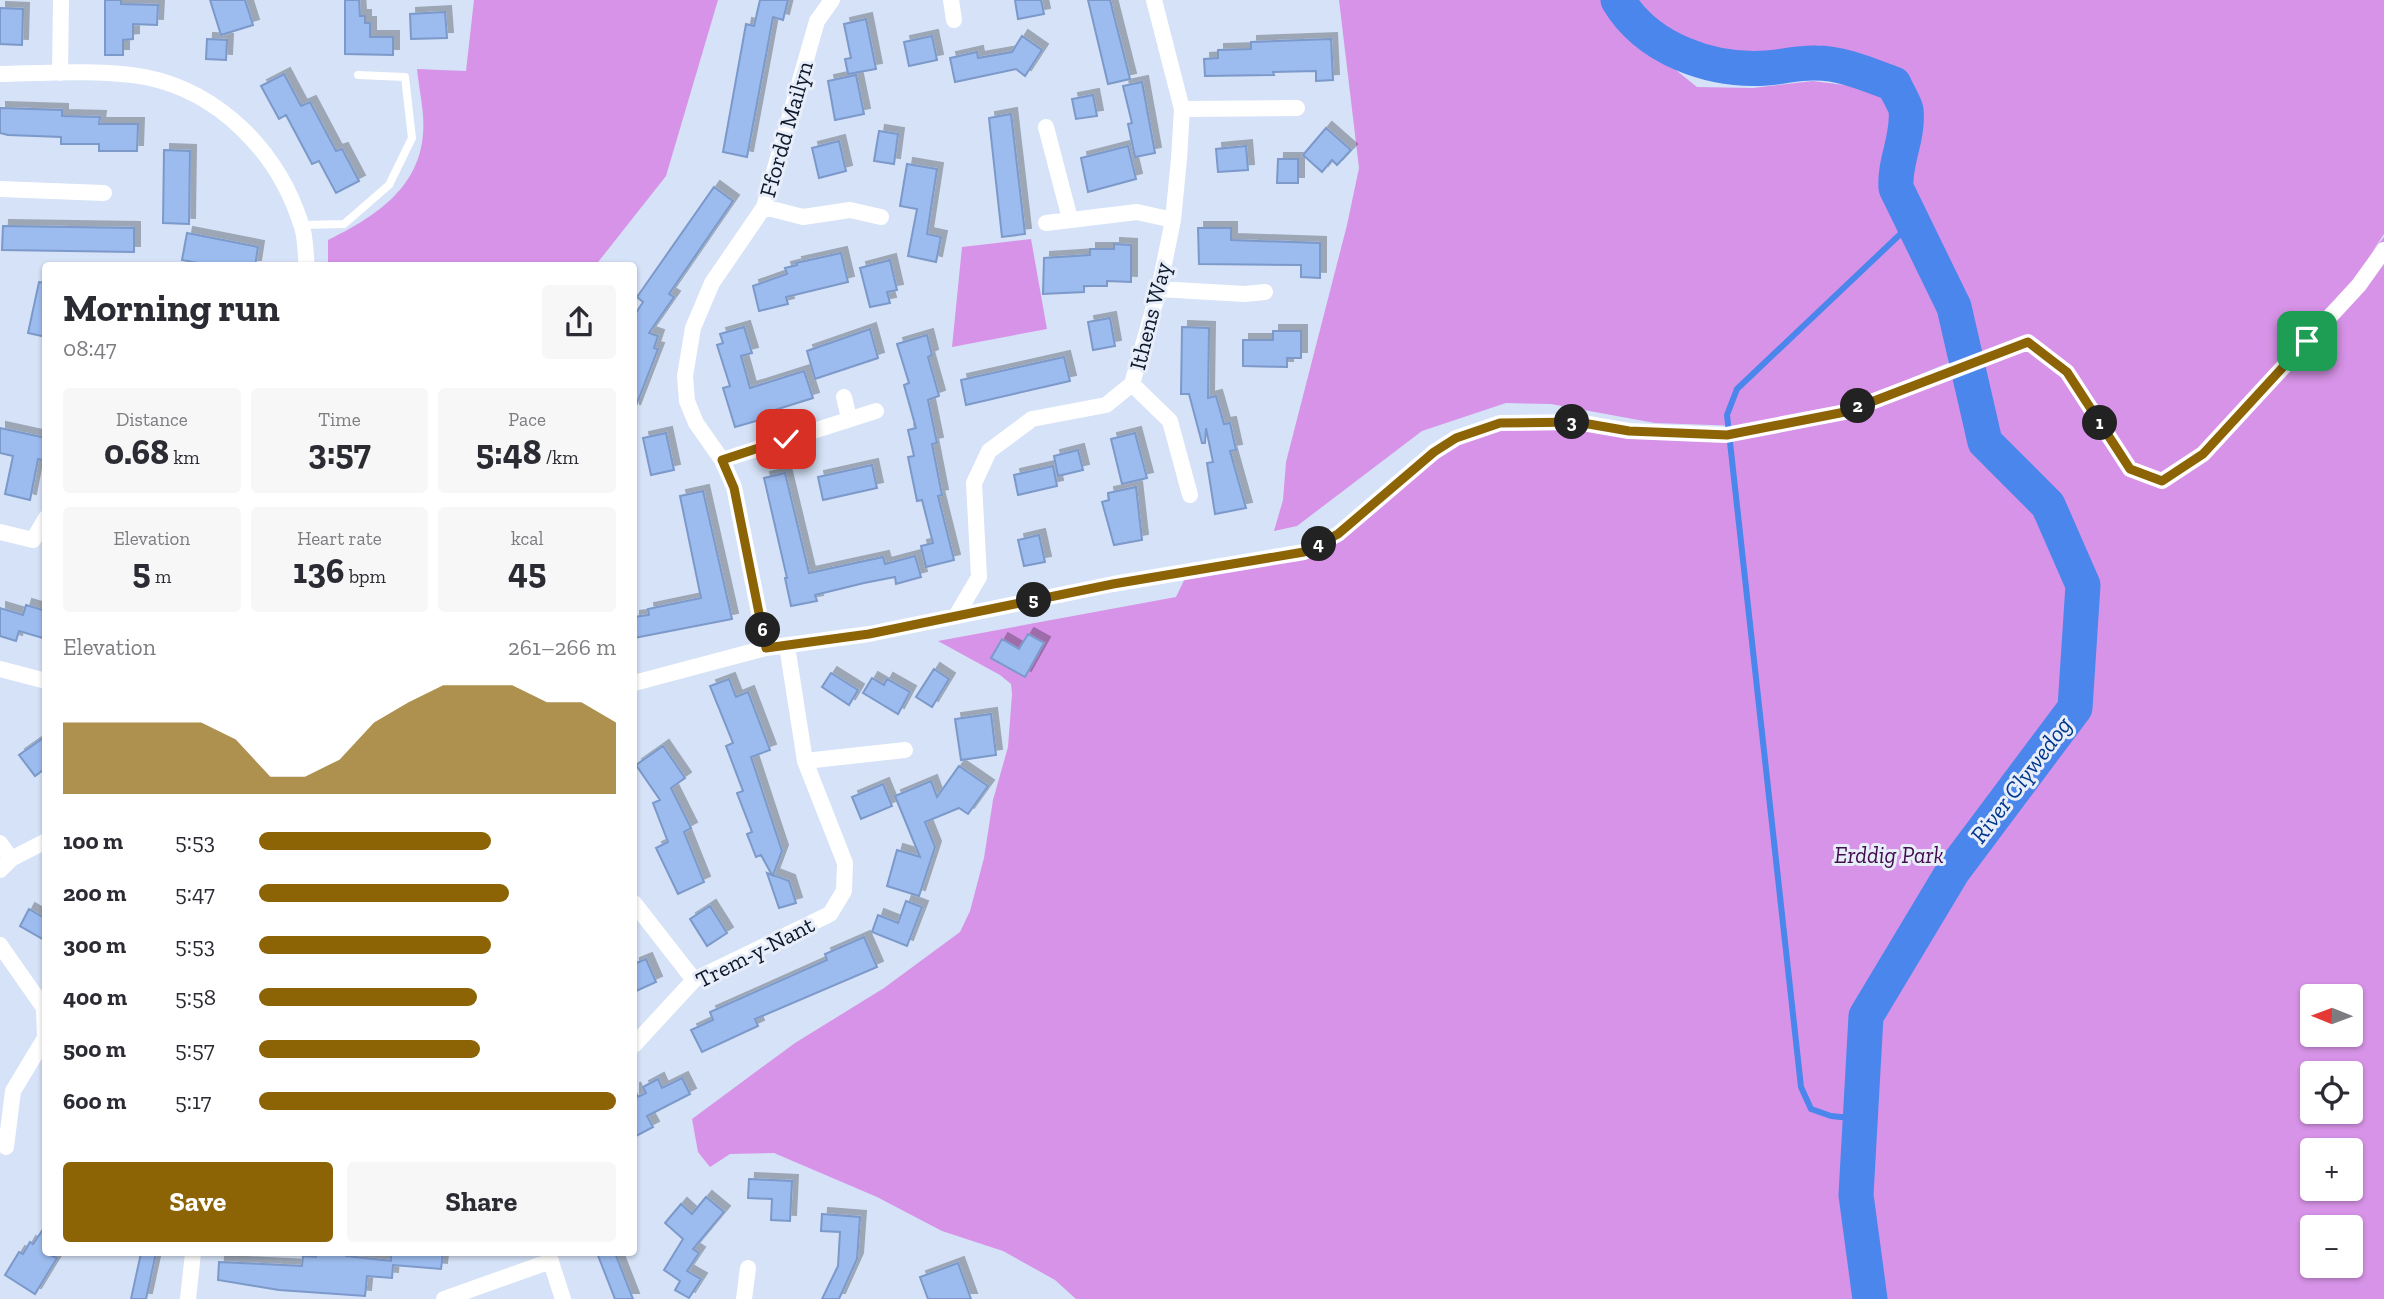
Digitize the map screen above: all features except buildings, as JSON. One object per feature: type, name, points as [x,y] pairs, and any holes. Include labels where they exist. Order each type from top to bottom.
[{"type":"street","points":[[60,73],[61,0]]},
{"type":"street","name":"Ffordd Mailyn","points":[[766,648],[734,488],[722,460],[696,423],[687,401],[687,353],[693,328],[712,283],[764,207],[817,21],[832,0]]},
{"type":"street","points":[[951,0],[954,20]]},
{"type":"street","name":"Ithens Way","points":[[956,616],[979,577],[974,484],[989,451],[1032,419],[1106,405],[1132,384],[1159,289],[1173,219],[1182,109],[1154,0]]},
{"type":"street","points":[[0,74],[60,73],[144,77],[195,94],[240,123],[274,166],[302,225],[307,262]]},
{"type":"street","points":[[1182,109],[1297,108]]},
{"type":"street","points":[[1046,127],[1070,219]]},
{"type":"street","points":[[0,189],[104,193]]},
{"type":"street","points":[[764,207],[803,217],[850,210],[881,217]]},
{"type":"street","points":[[1046,223],[1137,212],[1173,219]]},
{"type":"street","points":[[637,682],[766,648],[869,634],[1113,584],[1304,552],[1338,534],[1434,452],[1456,438],[1500,423],[1577,422],[1629,431],[1732,434],[1845,412],[2028,342],[2067,372],[2130,469],[2162,481],[2203,454],[2359,285],[2384,250]]},
{"type":"street","points":[[1159,289],[1244,294],[1265,292]]},
{"type":"street","points":[[1132,384],[1170,421],[1190,495]]},
{"type":"street","points":[[844,397],[849,418]]},
{"type":"street","points":[[722,460],[876,411]]},
{"type":"street","points":[[0,532],[33,540],[42,525]]},
{"type":"street","name":"Trem-y-Nant","points":[[637,1042],[694,980],[830,914],[844,891],[845,863],[805,761],[787,646]]},
{"type":"street","points":[[0,669],[42,680]]},
{"type":"street","points":[[805,761],[905,750]]},
{"type":"street","points":[[0,843],[5,865],[42,843]]},
{"type":"street","points":[[637,907],[694,980]]},
{"type":"street","points":[[0,945],[42,1005]]},
{"type":"street","points":[[5,1164],[3,1147],[13,1091],[42,1043]]},
{"type":"street","points":[[188,1299],[193,1256]]},
{"type":"street","points":[[444,1299],[550,1257],[563,1299]]},
{"type":"street","points":[[744,1299],[748,1268]]},
{"type":"lane","points":[[302,225],[344,224],[389,185],[412,138],[405,77],[358,75]]},
{"type":"green space","points":[[474,0],[718,0],[666,176],[598,262],[328,262],[328,240],[377,211],[403,186],[413,171],[423,134],[423,110],[417,69],[466,71]]},
{"type":"green space","name":"Erddig Park","points":[[1339,0],[2384,0],[2384,234],[2372,252],[2384,237],[2384,1299],[1076,1299],[1055,1280],[1003,1251],[942,1231],[877,1197],[774,1153],[730,1154],[710,1167],[698,1152],[692,1119],[795,1043],[884,988],[960,932],[970,911],[984,858],[993,800],[1008,747],[1011,684],[1000,675],[938,641],[1176,597],[1189,570],[1304,552],[1434,452],[1500,423],[1726,435],[1845,412],[1965,365],[1955,360],[1849,404],[1741,426],[1655,423],[1551,404],[1506,403],[1422,431],[1297,526],[1274,531],[1283,500],[1286,462],[1359,168]],"holes":[[[1712,50],[1763,56],[1815,54],[1852,86],[1813,81],[1753,88],[1697,87],[1667,63]]]},
{"type":"green space","points":[[1031,239],[1047,329],[952,347],[962,247]]},
{"type":"waterway","name":"River Clywedog","points":[[1618,0],[1630,17],[1646,32],[1682,54],[1703,61],[1746,68],[1804,63],[1836,65],[1894,84],[1906,110],[1896,188],[1954,307],[1985,442],[2048,505],[2083,585],[2075,708],[1953,871],[1866,1016],[1856,1195],[1870,1299]]},
{"type":"waterway","points":[[1860,1119],[1831,1116],[1811,1109],[1801,1087],[1727,415],[1737,389],[1911,224]]},
{"type":"route","points":[[786,439],[722,460],[734,488],[766,648],[869,634],[1113,584],[1304,552],[1338,534],[1434,452],[1456,438],[1500,423],[1577,422],[1629,431],[1727,435],[1845,412],[2028,342],[2067,372],[2130,469],[2162,481],[2203,454],[2307,341]]}]
